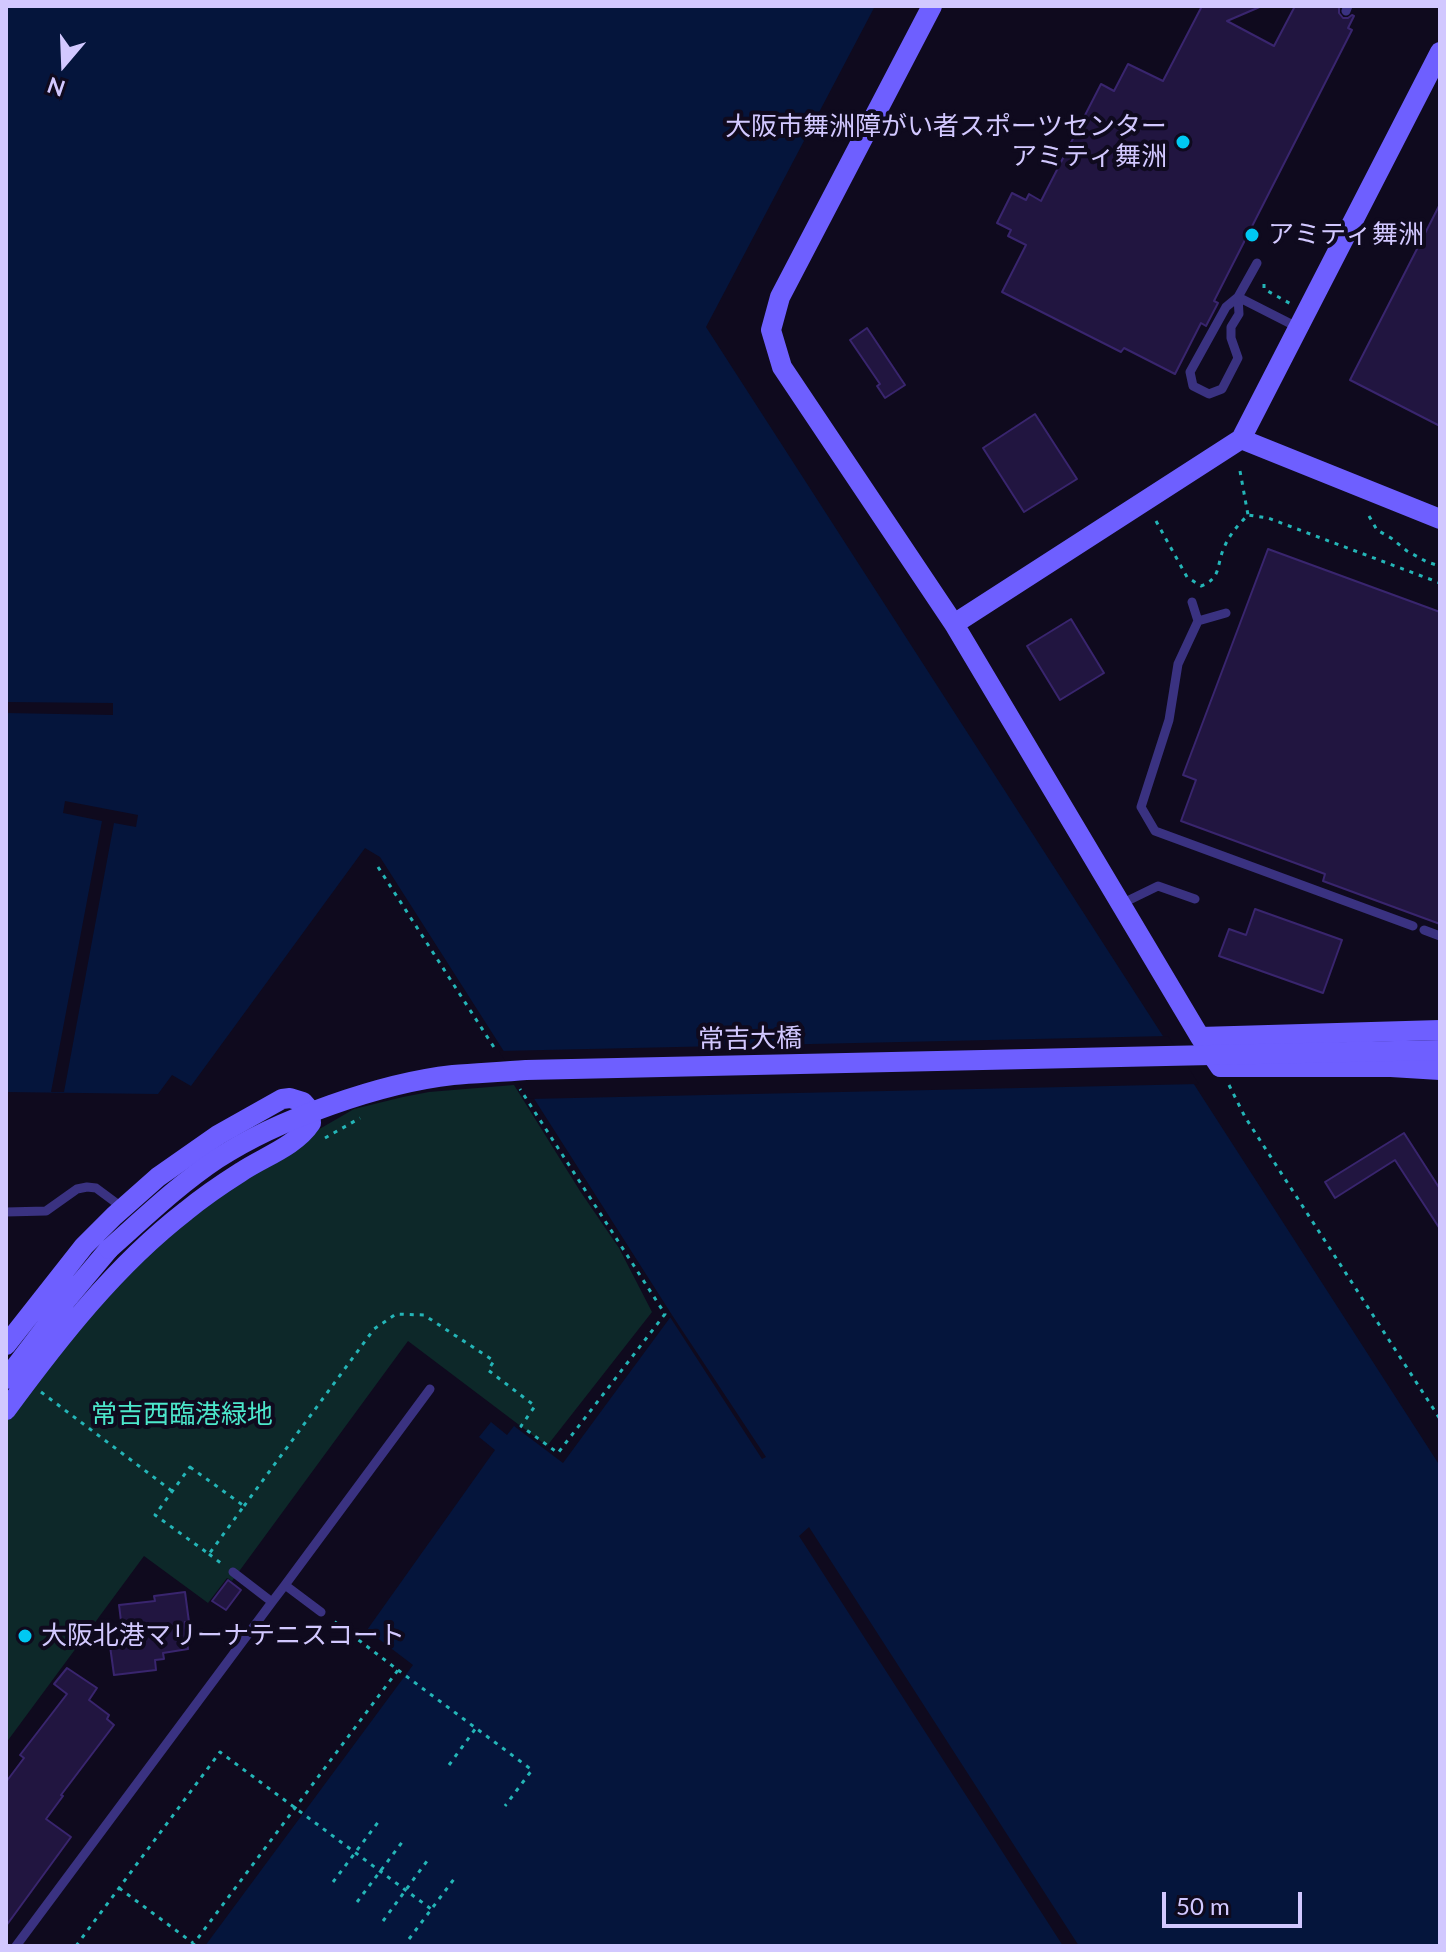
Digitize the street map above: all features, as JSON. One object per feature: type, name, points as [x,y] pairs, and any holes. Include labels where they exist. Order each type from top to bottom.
[{"type":"street","points":[[932,6],[780,297],[771,330],[782,367],[954,624],[1220,1067],[1440,1070]]},
{"type":"street","points":[[954,624],[1241,439],[1440,52]]},
{"type":"street","points":[[1241,439],[1440,519]]},
{"type":"street","points":[[1200,1037],[1440,1030]]},
{"type":"street","name":"常吉大橋","points":[[6,1379],[109,1249],[173,1192],[218,1158],[272,1129],[329,1106],[405,1084],[450,1075],[542,1070],[1440,1050]]},
{"type":"street","points":[[6,1345],[84,1246],[158,1177],[218,1135],[282,1099],[296,1099],[310,1110],[311,1123],[301,1136],[231,1179],[186,1211],[147,1245],[86,1307],[6,1410]]},
{"type":"lane","points":[[1238,297],[1239,314],[1231,327],[1231,338],[1238,358],[1222,389],[1209,394],[1193,386],[1190,372],[1226,307],[1238,297],[1257,263]]},
{"type":"lane","points":[[1238,297],[1297,327]]},
{"type":"lane","points":[[1192,602],[1198,621],[1178,664],[1169,720],[1141,807],[1155,831],[1413,926]]},
{"type":"lane","points":[[1198,621],[1226,613]]},
{"type":"lane","points":[[1121,904],[1158,886],[1195,899]]},
{"type":"lane","points":[[1424,930],[1440,936]]},
{"type":"lane","points":[[6,1212],[46,1211],[77,1189],[87,1187],[96,1188],[123,1208]]},
{"type":"lane","points":[[16,1946],[430,1389]]},
{"type":"lane","points":[[233,1572],[272,1602]]},
{"type":"lane","points":[[285,1585],[321,1612]]},
{"type":"path","points":[[1264,284],[1264,289],[1291,304]]},
{"type":"path","points":[[1240,471],[1248,515]]},
{"type":"path","points":[[1156,521],[1187,577],[1201,586],[1211,582],[1234,528],[1248,515]]},
{"type":"path","points":[[1248,515],[1268,518],[1440,583]]},
{"type":"path","points":[[1369,516],[1377,530],[1407,551],[1440,566]]},
{"type":"path","points":[[378,867],[496,1051]]},
{"type":"path","points":[[1220,1067],[1245,1117],[1440,1419]]},
{"type":"path","points":[[244,1506],[190,1467],[155,1515],[209,1554],[374,1329],[396,1314],[424,1315],[494,1361],[488,1370],[535,1406],[521,1426],[558,1453],[665,1314],[513,1077]]},
{"type":"path","points":[[34,1387],[172,1491]]},
{"type":"path","points":[[321,1612],[532,1770],[505,1806]]},
{"type":"path","points":[[119,1888],[193,1945],[398,1670]]},
{"type":"path","points":[[449,1765],[476,1728]]},
{"type":"path","points":[[76,1946],[220,1752],[431,1909]]},
{"type":"path","points":[[333,1882],[379,1821]]},
{"type":"path","points":[[357,1902],[403,1841]]},
{"type":"path","points":[[383,1921],[427,1861]]},
{"type":"path","points":[[409,1939],[454,1879]]},
{"type":"green space","name":"常吉西臨港緑地","points":[[514,1085],[619,1248],[652,1312],[547,1446],[408,1341],[232,1581],[227,1578],[208,1603],[144,1556],[6,1743],[6,1416],[60,1346],[172,1229],[316,1131],[354,1109],[429,1092]]},
{"type":"water","points":[[6,6],[875,6],[706,327],[1440,1466],[1440,1946],[205,1946],[413,1665],[367,1630],[495,1450],[479,1437],[491,1422],[507,1435],[514,1426],[563,1463],[672,1315],[380,857],[365,848],[191,1086],[172,1075],[158,1094],[6,1092]]},
{"type":"pier","points":[[6,702],[113,703],[113,715],[6,713]]},
{"type":"pier","points":[[65,801],[138,815],[136,827],[114,823],[64,1092],[51,1092],[102,821],[63,813]]},
{"type":"pier","points":[[1168,1036],[1199,1084],[529,1099],[499,1051]]},
{"type":"pier","points":[[672,1315],[766,1457],[762,1459],[670,1317]]},
{"type":"pier","points":[[809,1527],[1079,1946],[1063,1946],[799,1536]]},
{"type":"building","name":"大阪市舞洲障がい者スポーツセンター アミティ舞洲","points":[[1202,6],[1262,6],[1227,21],[1274,46],[1295,6],[1336,6],[1343,18],[1354,16],[1348,28],[1352,30],[1214,301],[1218,303],[1206,326],[1201,323],[1175,374],[1124,348],[1121,352],[1002,292],[1026,245],[1008,236],[1011,230],[997,223],[1012,193],[1026,200],[1029,194],[1041,201],[1101,84],[1114,91],[1128,64],[1163,81]]},
{"type":"building","points":[[1440,204],[1440,426],[1350,380]]},
{"type":"building","points":[[867,328],[905,385],[885,398],[877,386],[880,384],[850,340]]},
{"type":"building","points":[[1035,414],[1077,479],[1024,512],[983,448]]},
{"type":"building","points":[[1268,549],[1440,612],[1440,924],[1323,881],[1325,874],[1181,821],[1196,780],[1183,775]]},
{"type":"building","points":[[1071,619],[1104,673],[1060,700],[1027,646]]},
{"type":"building","points":[[1255,909],[1342,940],[1323,993],[1219,956],[1229,929],[1246,935]]},
{"type":"building","points":[[1404,1133],[1440,1189],[1440,1229],[1395,1160],[1335,1198],[1325,1182]]},
{"type":"building","points":[[228,1580],[241,1590],[226,1610],[212,1601]]},
{"type":"building","points":[[185,1592],[189,1622],[185,1622],[188,1649],[163,1653],[164,1659],[155,1660],[156,1670],[114,1675],[110,1646],[124,1645],[119,1605],[155,1601],[154,1596]]},
{"type":"building","points":[[67,1668],[97,1688],[89,1700],[109,1715],[107,1719],[114,1725],[46,1819],[71,1837],[6,1926],[6,1782],[24,1758],[20,1755],[67,1694],[54,1684]]},
{"type":"place","name":"大阪市舞洲障がい者スポーツセンター アミティ舞洲","points":[[1183,142]]},
{"type":"place","name":"アミティ舞洲","points":[[1252,235]]},
{"type":"place","name":"大阪北港マリーナテニスコート","points":[[25,1636]]}]
